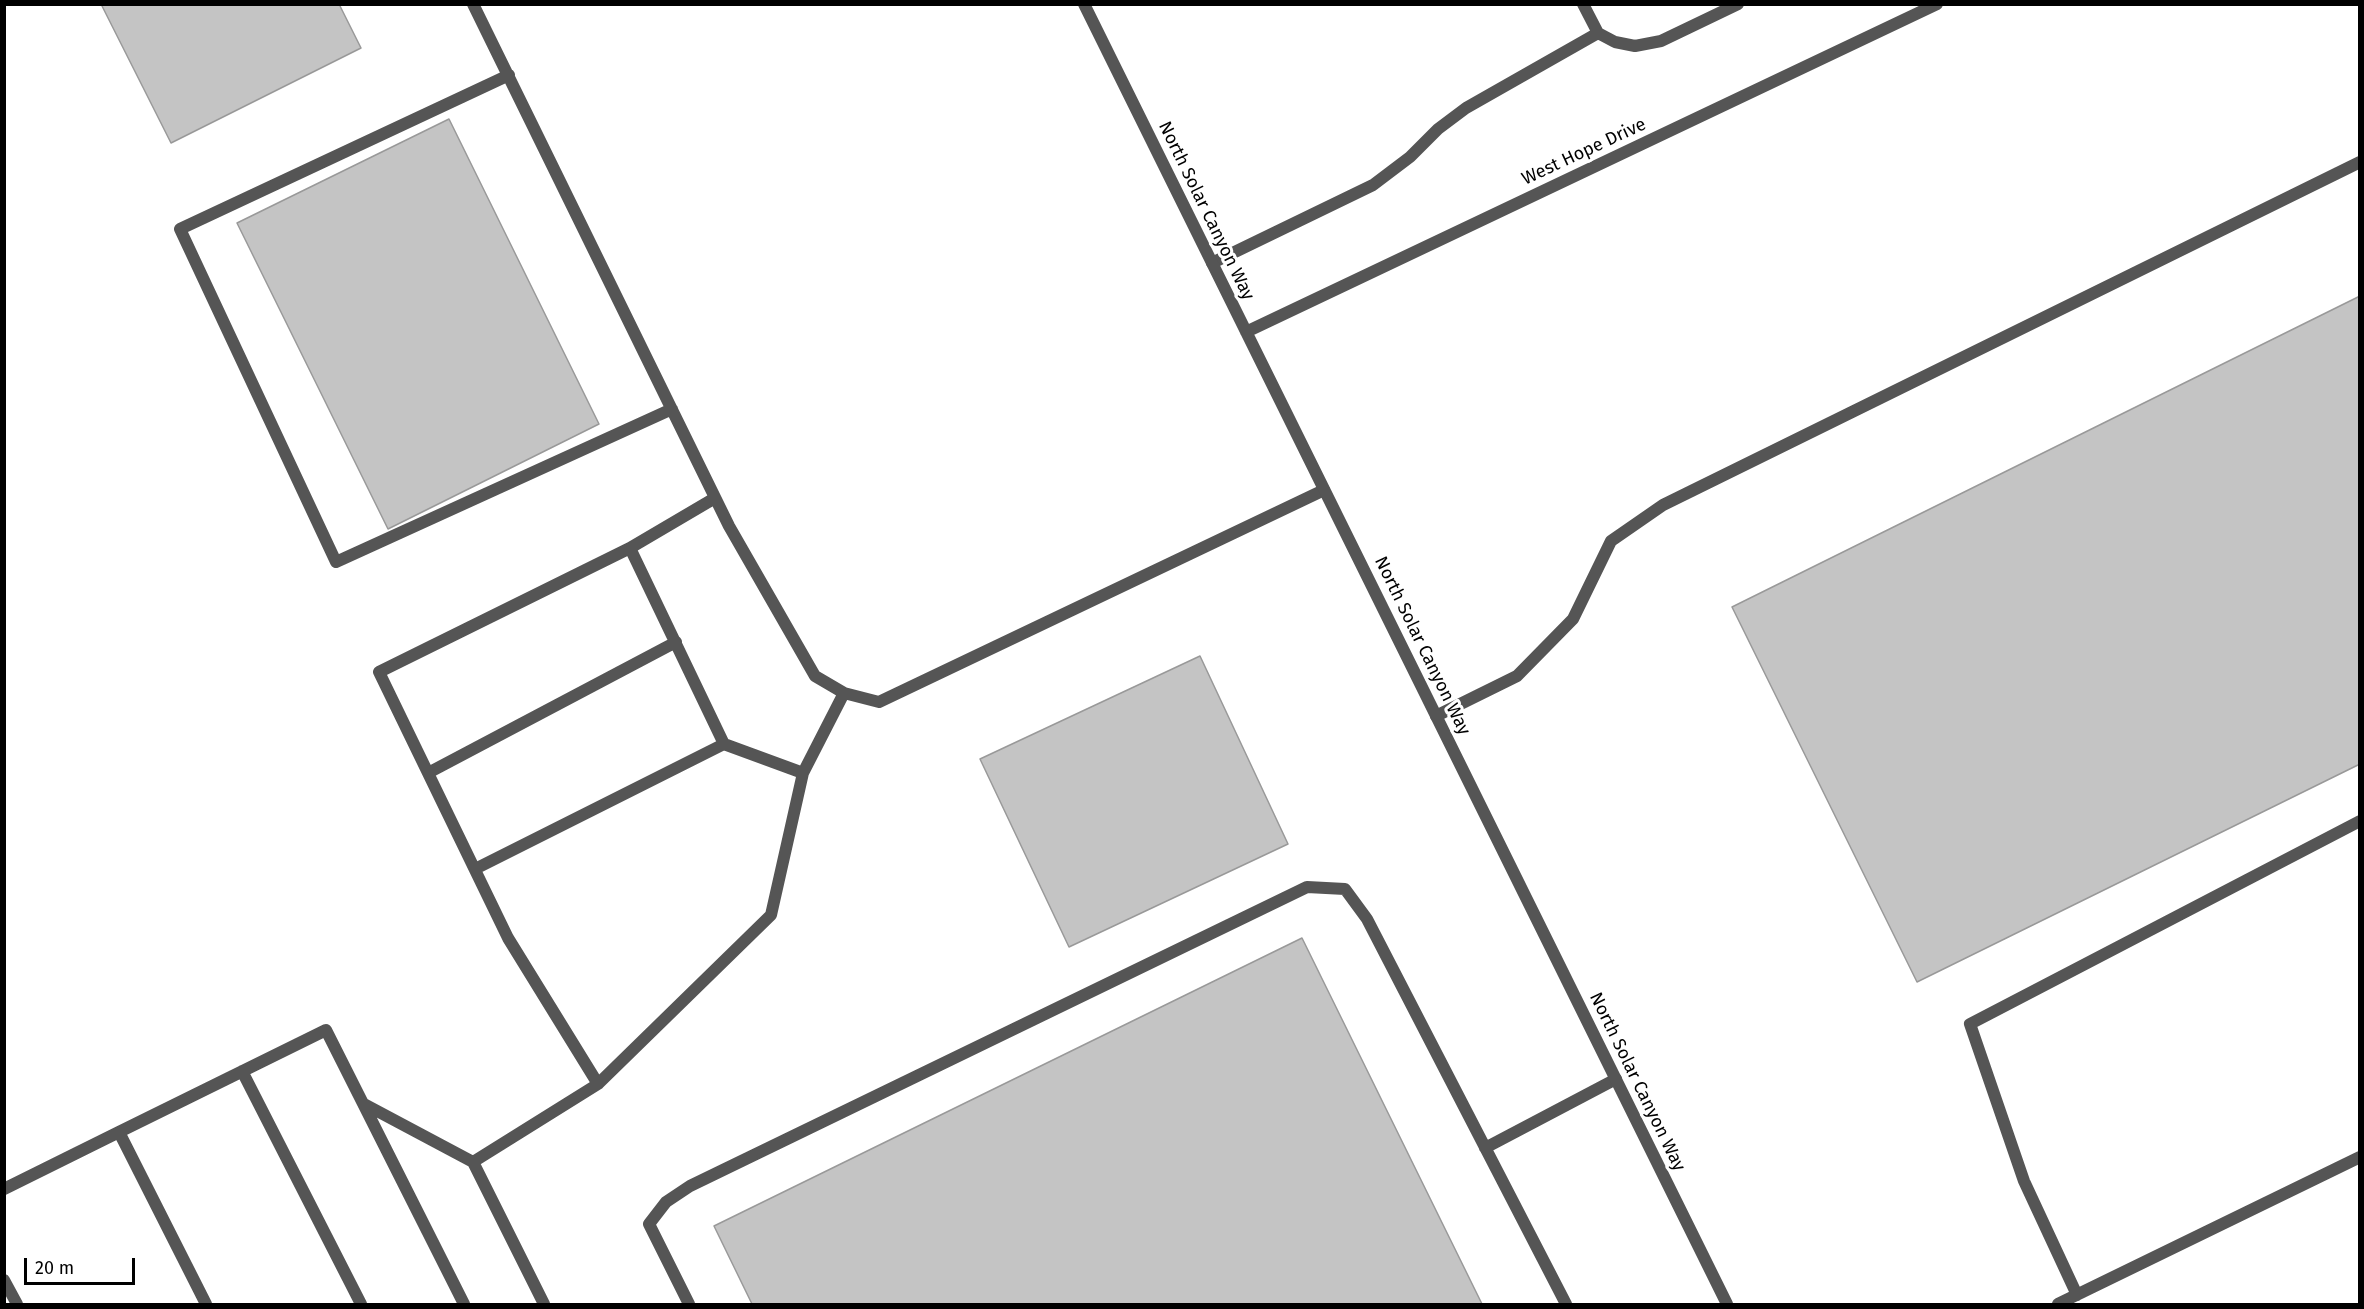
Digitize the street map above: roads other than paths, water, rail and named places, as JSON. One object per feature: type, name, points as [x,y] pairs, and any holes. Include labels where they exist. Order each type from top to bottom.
[{"type":"street","points":[[473,4],[729,526],[815,676],[844,693],[879,702],[1324,490]]},
{"type":"street","name":"North Solar Canyon Way","points":[[1083,4],[1727,1305]]},
{"type":"street","points":[[1583,4],[1598,33],[1615,42],[1635,46],[1661,41],[1738,4]]},
{"type":"street","name":"West Hope Drive","points":[[1246,332],[1937,4]]},
{"type":"street","points":[[1212,264],[1373,185],[1410,158],[1438,129],[1466,108],[1598,33]]},
{"type":"street","points":[[509,75],[180,229],[336,562],[672,409]]},
{"type":"street","points":[[1436,716],[1517,676],[1573,619],[1611,541],[1662,505],[2360,162]]},
{"type":"street","points":[[598,1084],[508,938],[379,672],[630,548],[715,498]]},
{"type":"street","points":[[630,548],[724,744],[803,773]]},
{"type":"street","points":[[428,773],[676,642]]},
{"type":"street","points":[[473,1162],[598,1084],[771,915],[803,773],[844,693]]},
{"type":"street","points":[[475,869],[724,744]]},
{"type":"street","points":[[2077,1295],[2024,1181],[1970,1024],[2360,821]]},
{"type":"street","points":[[689,1305],[649,1224],[666,1202],[690,1186],[1307,887],[1345,889],[1367,919],[1566,1305]]},
{"type":"street","points":[[4,1190],[326,1030],[464,1305]]},
{"type":"street","points":[[242,1071],[361,1305]]},
{"type":"street","points":[[1485,1148],[1616,1079]]},
{"type":"street","points":[[364,1104],[473,1162],[544,1305]]},
{"type":"street","points":[[119,1132],[206,1305]]},
{"type":"street","points":[[2058,1305],[2360,1157]]},
{"type":"street","points":[[4,1280],[17,1305]]}]
